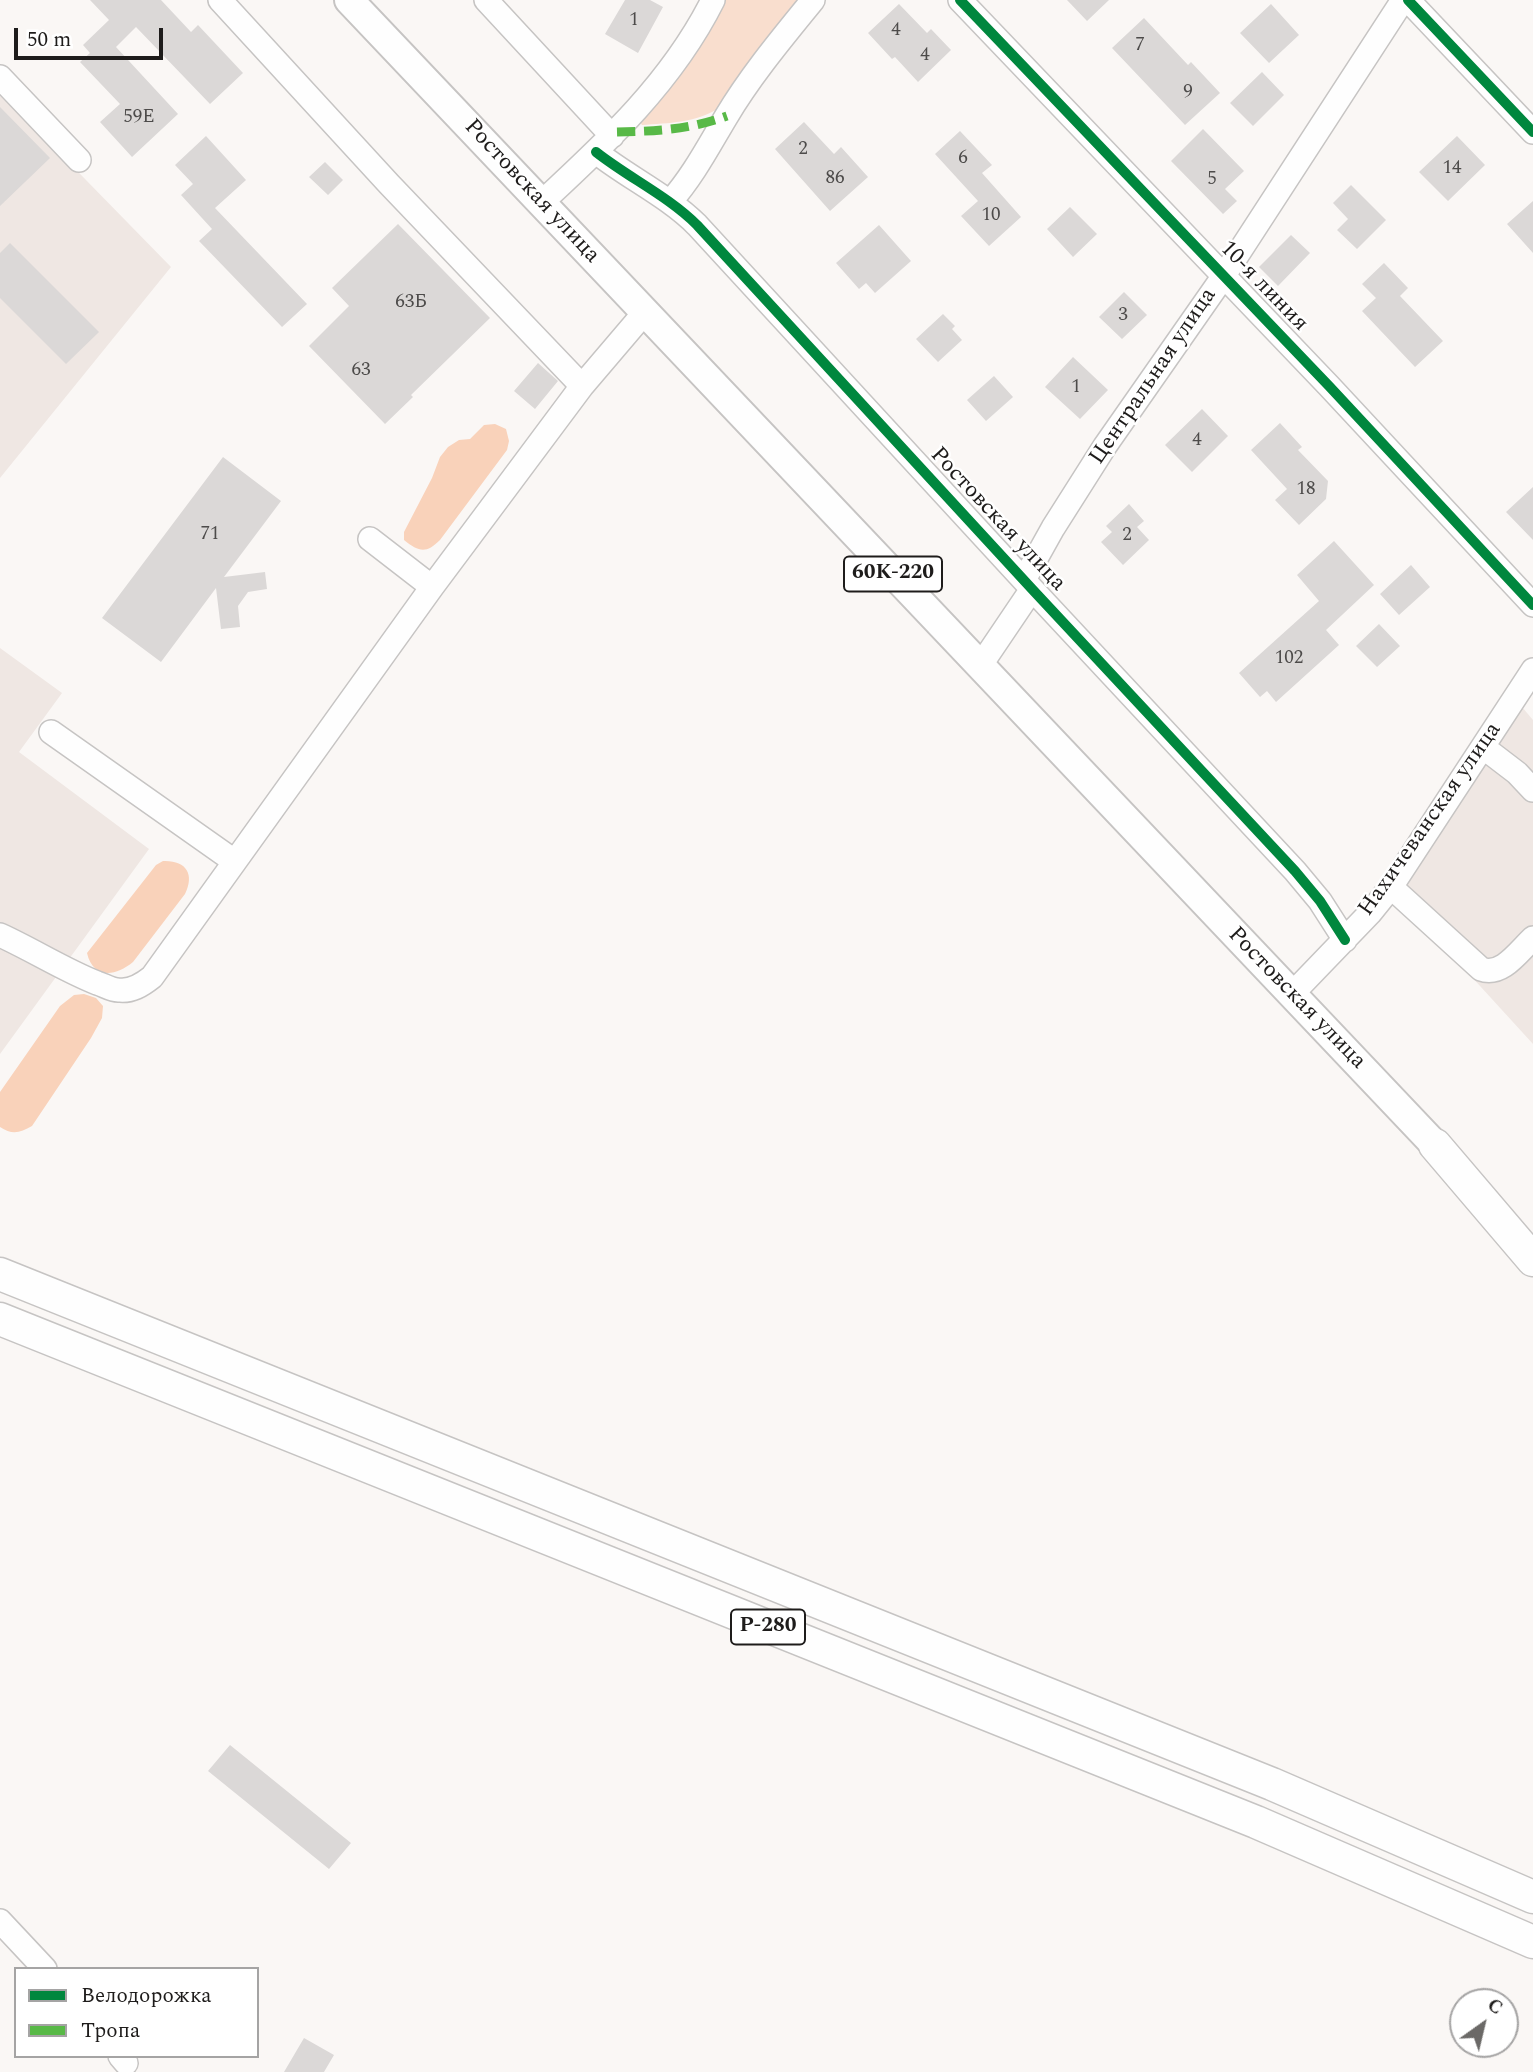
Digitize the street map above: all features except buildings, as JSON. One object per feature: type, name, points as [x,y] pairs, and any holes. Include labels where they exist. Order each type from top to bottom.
[{"type":"highway","name":"60К-220","points":[[1435,1145],[1533,1248]]},
{"type":"highway","name":"60К-220","points":[[1435,1145],[1533,1260]]},
{"type":"highway","points":[[0,1255],[137,1310],[336,1409]]},
{"type":"highway","name":"Р-280","points":[[0,1274],[1272,1784],[1533,1897]]},
{"type":"highway","name":"Р-280","points":[[0,1319],[1243,1817],[1533,1942]]},
{"type":"highway","points":[[0,1337],[152,1399],[385,1473]]},
{"type":"main road","name":"Ростовская улица","points":[[349,0],[1435,1145]]},
{"type":"street","points":[[220,0],[389,184],[582,386]]},
{"type":"street","name":"Ростовская улица","points":[[486,0],[604,144],[618,170],[684,212],[722,252],[1294,871],[1320,901],[1345,940]]},
{"type":"street","points":[[541,203],[604,144],[663,80],[688,44],[713,0]]},
{"type":"street","points":[[670,202],[694,173],[746,88],[813,0]]},
{"type":"street","name":"10-я линия","points":[[960,0],[1329,386],[1533,605]]},
{"type":"street","points":[[1406,0],[1533,132]]},
{"type":"street","name":"Центральная улица","points":[[980,666],[1028,585],[1053,528],[1105,446],[1223,276],[1406,0]]},
{"type":"street","points":[[0,77],[79,160]]},
{"type":"street","points":[[0,935],[80,976],[117,990],[141,986],[152,977],[432,587],[582,386],[645,312]]},
{"type":"street","points":[[370,539],[432,587]]},
{"type":"street","name":"Нахичеванская улица","points":[[1292,995],[1391,887],[1483,747],[1530,684]]},
{"type":"street","points":[[51,732],[234,861]]},
{"type":"street","points":[[1483,747],[1517,773],[1533,790]]},
{"type":"street","points":[[1391,887],[1481,969],[1489,972],[1499,969],[1533,938]]},
{"type":"street","points":[[0,1921],[44,1967]]},
{"type":"shaded area","points":[[718,0],[804,0],[719,108],[691,119],[642,125],[638,119]]},
{"type":"shaded area","points":[[0,92],[171,267],[0,478]]},
{"type":"shaded area","points":[[495,424],[506,429],[509,441],[507,450],[440,540],[431,548],[422,550],[409,544],[404,540],[404,532],[440,457],[448,447],[459,440],[470,439],[484,425]]},
{"type":"shaded area","points":[[0,648],[62,693],[19,752],[149,849],[0,1054]]},
{"type":"shaded area","points":[[1522,707],[1533,720],[1533,1044],[1396,894]]},
{"type":"shaded area","points":[[163,861],[178,863],[186,870],[189,880],[185,894],[133,962],[112,973],[99,971],[87,953],[156,865]]},
{"type":"shaded area","points":[[84,994],[96,998],[103,1006],[102,1018],[91,1038],[32,1126],[16,1132],[0,1127],[0,1092],[60,1006],[74,995]]},
{"type":"marked path","points":[[617,132],[686,127],[727,116]]},
{"type":"cycle path","points":[[960,0],[1329,386],[1533,605]]},
{"type":"cycle path","points":[[1408,0],[1533,132]]},
{"type":"cycle path","points":[[596,152],[674,205],[697,225],[1295,871],[1320,901],[1345,940]]}]
